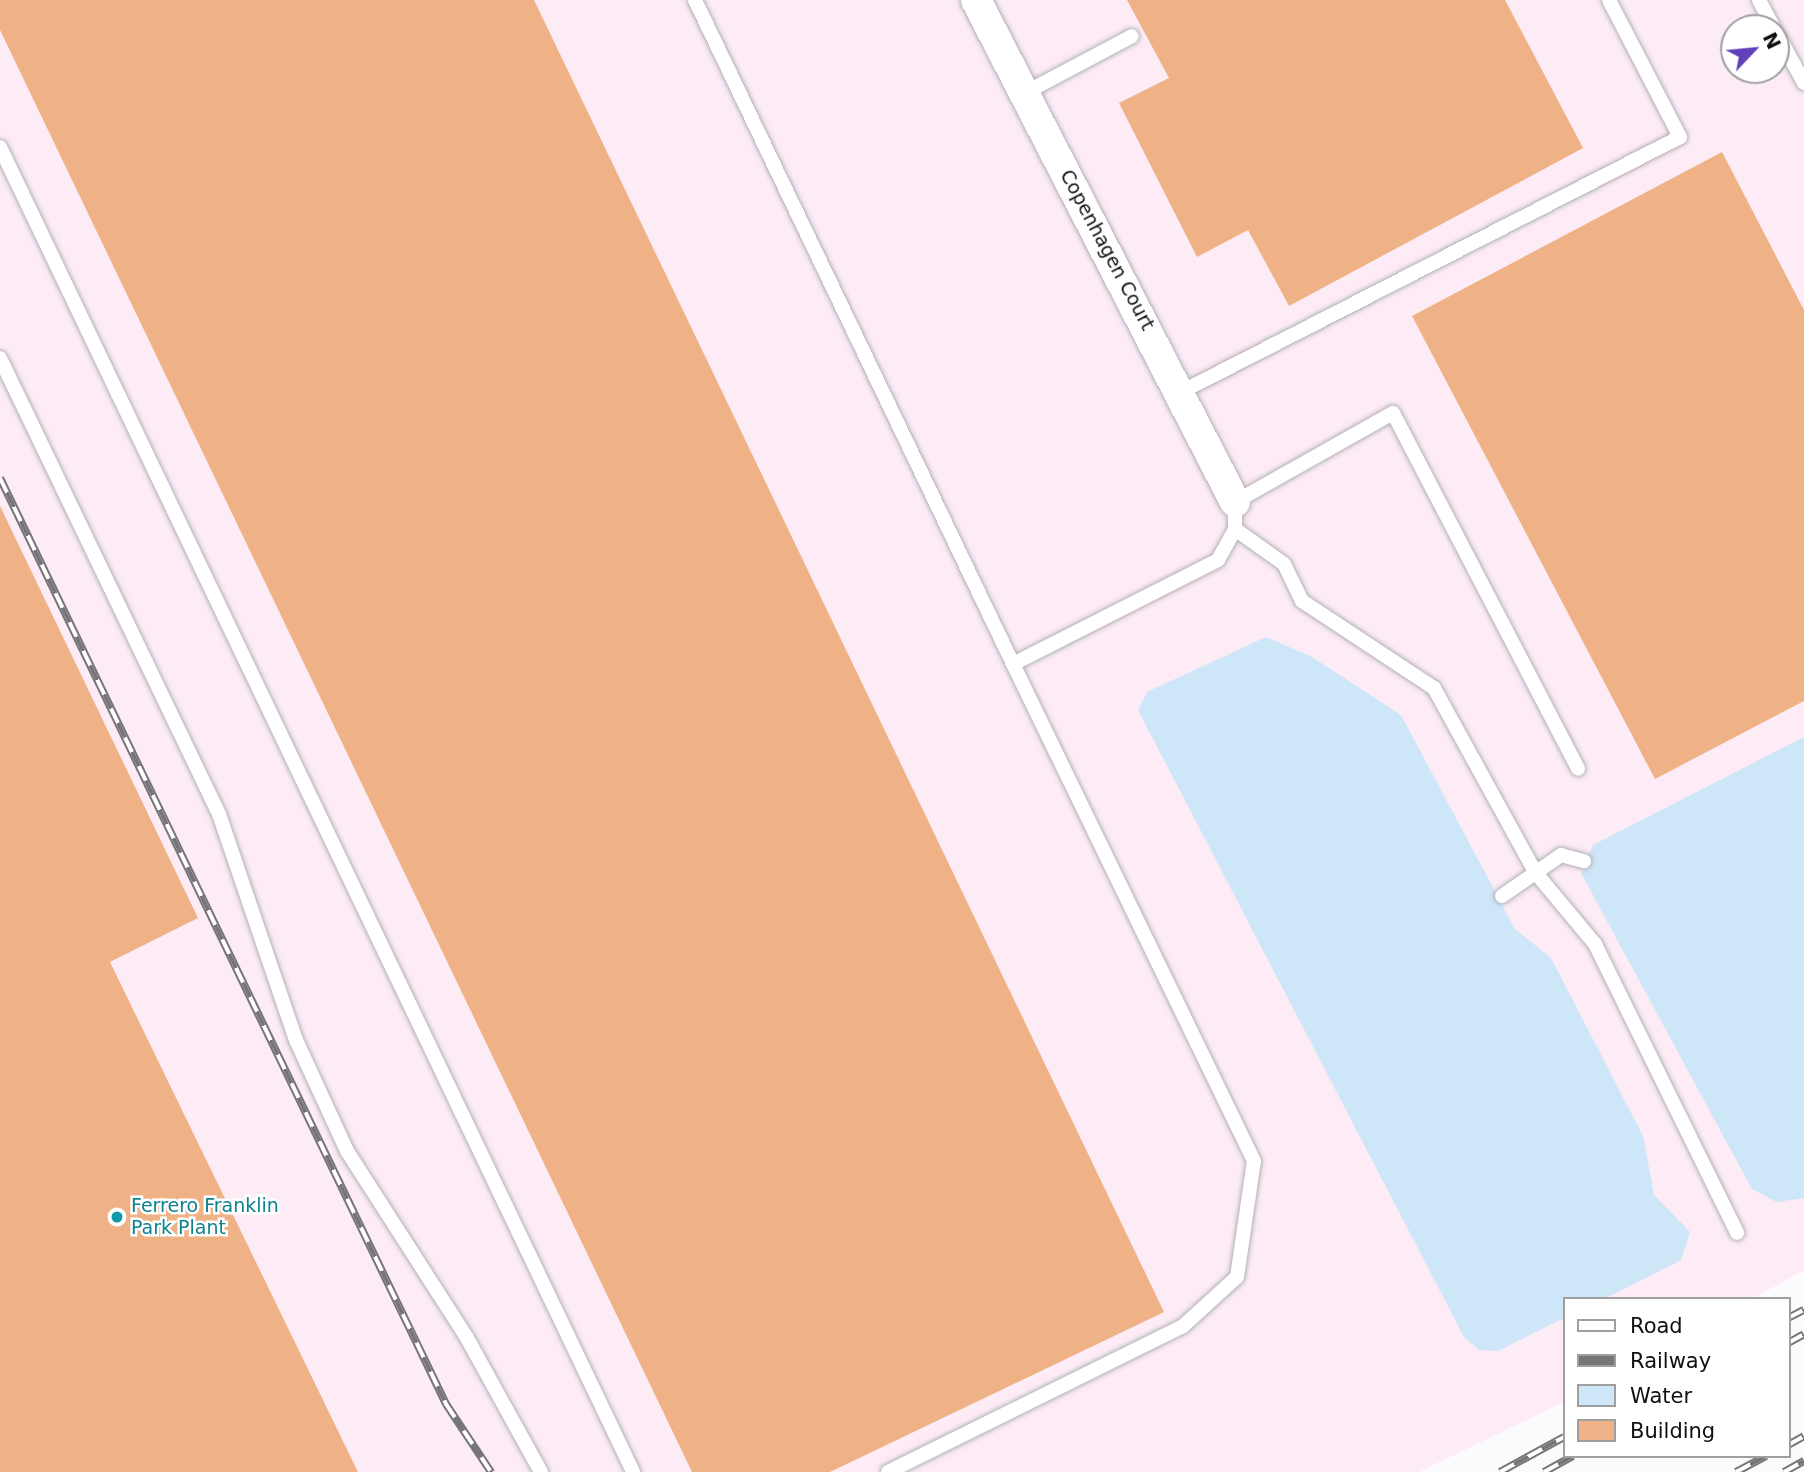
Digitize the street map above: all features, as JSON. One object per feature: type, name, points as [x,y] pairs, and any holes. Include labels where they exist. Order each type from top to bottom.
[{"type":"street","name":"Copenhagen Court","points":[[976,0],[1023,94],[1182,391],[1235,515]]},
{"type":"lane","points":[[695,0],[1254,1161],[1237,1277],[1182,1327],[888,1472]]},
{"type":"lane","points":[[1182,391],[1680,137],[1609,0]]},
{"type":"lane","points":[[1023,94],[1132,36]]},
{"type":"lane","points":[[1790,57],[1804,83]]},
{"type":"lane","points":[[0,146],[633,1472]]},
{"type":"lane","points":[[0,358],[219,814],[296,1040],[347,1151],[467,1338],[541,1472]]},
{"type":"lane","points":[[1013,664],[1218,560],[1235,515],[1393,413],[1578,769]]},
{"type":"lane","points":[[1235,515],[1284,564],[1302,601],[1434,688],[1535,872],[1595,944],[1737,1233]]},
{"type":"lane","points":[[1502,896],[1561,855],[1584,860]]},
{"type":"shaded area","points":[[0,0],[1804,0],[1804,1270],[1756,1297],[1562,1297],[1562,1403],[1419,1472],[0,1472]]},
{"type":"water","points":[[1266,637],[1312,657],[1401,715],[1515,929],[1551,958],[1643,1136],[1654,1195],[1690,1232],[1681,1260],[1608,1297],[1562,1297],[1562,1319],[1498,1351],[1479,1350],[1464,1337],[1138,710],[1147,692]]},
{"type":"water","points":[[1804,737],[1804,1198],[1777,1202],[1752,1189],[1581,873],[1593,845]]},
{"type":"building","points":[[0,0],[534,0],[1164,1312],[830,1472],[692,1472],[0,30]]},
{"type":"building","points":[[1127,0],[1505,0],[1583,148],[1289,306],[1248,230],[1197,257],[1119,103],[1169,78]]},
{"type":"building","points":[[1722,152],[1804,310],[1804,701],[1655,779],[1412,316]]},
{"type":"building","name":"Ferrero Franklin Park Plant","points":[[0,506],[198,918],[110,962],[358,1472],[0,1472]]},
{"type":"railway","points":[[0,478],[446,1404],[491,1472]]},
{"type":"railway","points":[[1790,1317],[1804,1310]]},
{"type":"railway","points":[[1790,1342],[1804,1334]]},
{"type":"railway","points":[[1790,1444],[1804,1436]]},
{"type":"railway","points":[[1500,1472],[1562,1438]]},
{"type":"railway","points":[[1544,1472],[1569,1458]]},
{"type":"railway","points":[[1736,1472],[1762,1458]]},
{"type":"railway","points":[[1784,1472],[1804,1461]]},
{"type":"place","name":"Ferrero Franklin Park Plant","points":[[117,1217]]}]
